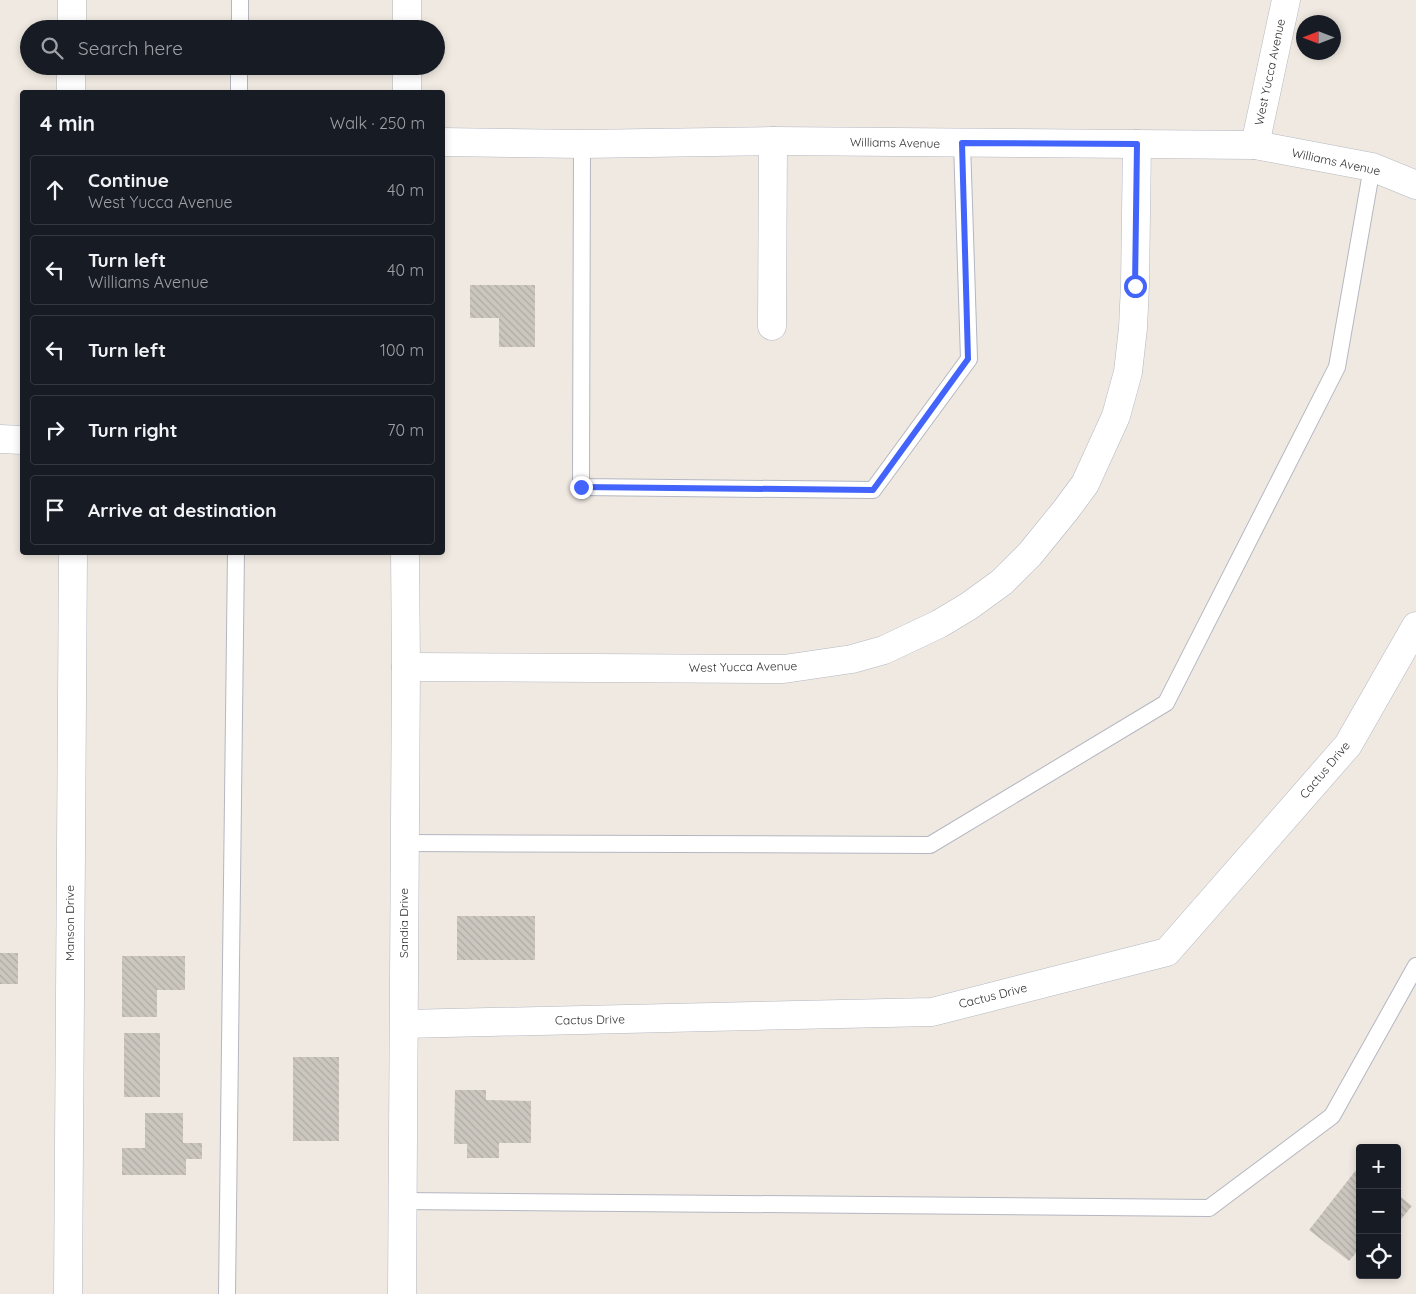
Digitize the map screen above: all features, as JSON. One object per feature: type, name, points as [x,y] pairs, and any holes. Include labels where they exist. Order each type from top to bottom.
[{"type":"street","points":[[72,0],[72,20]]},
{"type":"street","points":[[407,0],[407,20]]},
{"type":"street","name":"West Yucca Avenue","points":[[1255,145],[1286,0]]},
{"type":"street","points":[[71,75],[71,90]]},
{"type":"street","points":[[407,75],[407,90]]},
{"type":"street","points":[[772,326],[773,141]]},
{"type":"street","name":"Williams Avenue","points":[[445,142],[582,144],[773,141],[1255,145],[1372,168],[1416,184]]},
{"type":"street","name":"West Yucca Avenue","points":[[406,667],[784,669],[852,659],[884,650],[939,624],[1002,582],[1030,554],[1084,484],[1116,416],[1128,372],[1133,328],[1137,144]]},
{"type":"street","points":[[0,439],[20,440]]},
{"type":"street","name":"Manson Drive","points":[[68,1294],[73,555]]},
{"type":"street","name":"Sandia Drive","points":[[402,1294],[405,555]]},
{"type":"street","name":"Cactus Drive","points":[[404,1024],[932,1012],[1167,952],[1348,745],[1416,626]]},
{"type":"lane","points":[[240,0],[240,20]]},
{"type":"lane","points":[[239,75],[239,90]]},
{"type":"lane","points":[[582,144],[581,487],[873,490],[968,359],[962,143]]},
{"type":"lane","points":[[404,843],[930,845],[1166,703],[1337,367],[1372,168]]},
{"type":"lane","points":[[227,1294],[236,555]]},
{"type":"lane","points":[[402,1201],[1209,1208],[1332,1116],[1416,966]]},
{"type":"building","points":[[470,285],[535,285],[535,347],[499,347],[499,318],[470,318]]},
{"type":"building","points":[[457,916],[535,916],[535,960],[457,960]]},
{"type":"building","points":[[0,953],[18,953],[18,984],[0,984]]},
{"type":"building","points":[[122,956],[185,956],[185,990],[157,990],[157,1017],[122,1017]]},
{"type":"building","points":[[124,1033],[160,1033],[160,1097],[124,1097]]},
{"type":"building","points":[[293,1057],[339,1057],[339,1141],[293,1141]]},
{"type":"building","points":[[455,1090],[486,1090],[486,1100],[531,1101],[531,1143],[499,1143],[499,1158],[467,1158],[467,1144],[454,1144]]},
{"type":"building","points":[[145,1113],[183,1113],[183,1143],[202,1143],[202,1159],[186,1159],[186,1175],[122,1175],[122,1148],[145,1148]]},
{"type":"building","points":[[1356,1170],[1356,1253],[1349,1261],[1309,1230]]},
{"type":"building","points":[[1401,1197],[1412,1206],[1401,1219]]},
{"type":"route","points":[[581,487],[873,490],[968,359],[962,143],[1137,144],[1135,286]]}]
